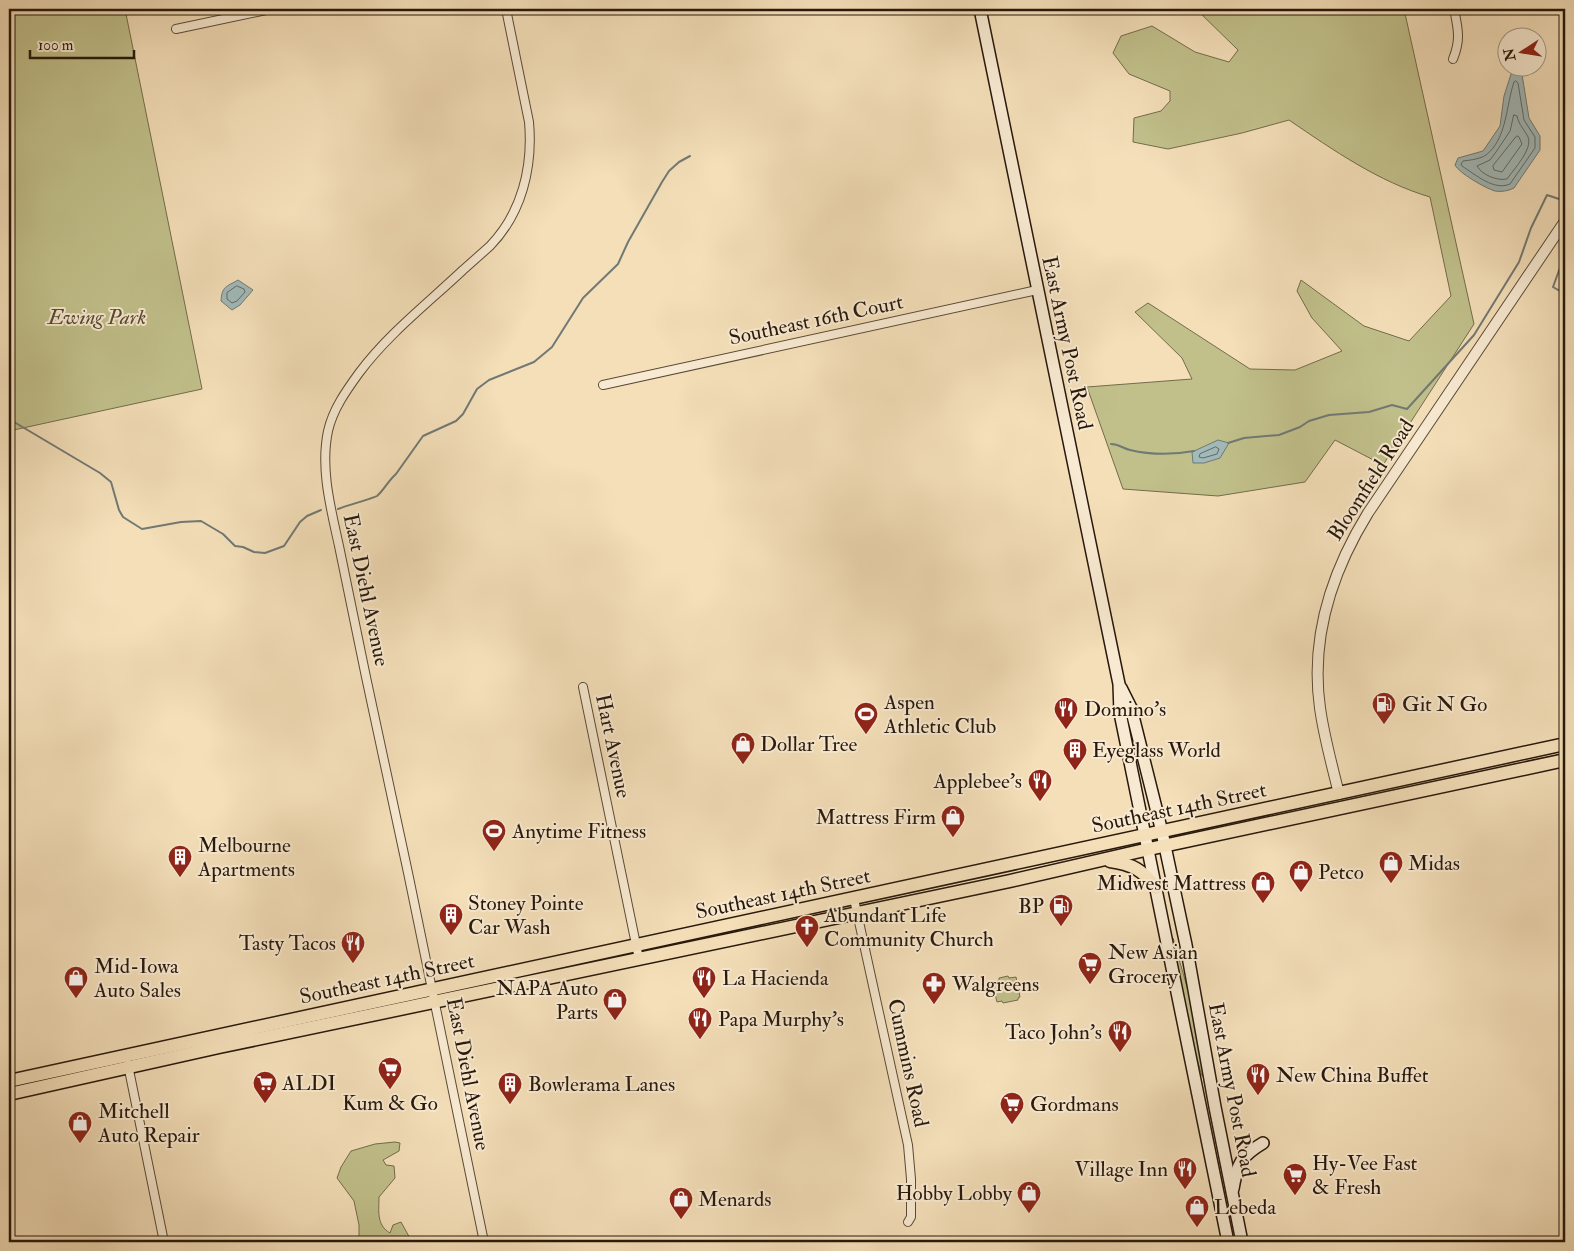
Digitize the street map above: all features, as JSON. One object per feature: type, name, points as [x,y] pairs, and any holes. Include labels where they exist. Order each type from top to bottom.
[{"type":"main road","name":"East Army Post Road","points":[[980,9],[1119,684],[1120,713],[1228,1242]]},
{"type":"main road","name":"East Army Post Road","points":[[1119,684],[1131,708],[1162,832],[1186,945],[1214,1107],[1242,1242]]},
{"type":"main road","name":"Southeast 14th Street","points":[[9,1081],[219,1047],[636,946],[1565,744]]},
{"type":"main road","name":"Southeast 14th Street","points":[[434,995],[639,959],[1565,760]]},
{"type":"main road","points":[[1103,860],[1127,863],[1143,872],[1156,888]]},
{"type":"main road","name":"Southeast 14th Street","points":[[9,1094],[127,1062]]},
{"type":"main road","points":[[1232,1196],[1240,1162],[1245,1155],[1263,1143]]},
{"type":"street","points":[[176,29],[270,9]]},
{"type":"street","name":"East Diehl Avenue","points":[[484,1242],[328,493],[326,474],[327,442],[336,409],[347,389],[365,364],[386,341],[491,245],[516,208],[527,174],[530,137],[506,9]]},
{"type":"street","points":[[1453,59],[1460,36],[1454,9]]},
{"type":"street","name":"Bloomfield Road","points":[[1339,794],[1322,723],[1317,681],[1318,649],[1322,620],[1339,564],[1352,538],[1368,513],[1565,221]]},
{"type":"street","name":"Southeast 16th Court","points":[[603,385],[1037,290]]},
{"type":"street","name":"Hart Avenue","points":[[582,687],[639,959]]},
{"type":"street","name":"Cummins Road","points":[[854,899],[908,1145],[911,1179],[911,1217],[908,1222]]},
{"type":"street","points":[[127,1062],[164,1242]]},
{"type":"green space","name":"Ewing Park","points":[[9,9],[125,9],[202,389],[9,431]]},
{"type":"green space","points":[[1196,9],[1404,9],[1474,324],[1383,465],[1335,440],[1305,482],[1218,496],[1123,489],[1087,387],[1192,379],[1182,358],[1135,312],[1148,303],[1250,369],[1295,370],[1342,351],[1312,318],[1297,291],[1301,280],[1364,326],[1409,341],[1451,296],[1430,197],[1411,191],[1375,174],[1340,154],[1289,120],[1242,133],[1168,149],[1133,142],[1134,118],[1161,111],[1170,101],[1170,91],[1129,74],[1113,53],[1121,36],[1152,26],[1195,52],[1229,62],[1238,50]]},
{"type":"green space","points":[[1171,938],[1173,938],[1193,1008],[1204,1076],[1202,1076],[1191,1039]]},
{"type":"green space","points":[[1008,976],[1009,978],[1016,977],[1020,997],[1018,1000],[1003,1003],[1002,1001],[997,1002],[992,982],[999,981],[999,978]]},
{"type":"green space","points":[[400,1143],[399,1151],[383,1160],[386,1165],[394,1166],[395,1178],[379,1197],[379,1217],[382,1226],[390,1233],[393,1225],[401,1222],[412,1242],[359,1242],[359,1225],[354,1201],[337,1178],[341,1167],[351,1151],[375,1144]]},
{"type":"water","points":[[1510,78],[1523,78],[1529,118],[1540,136],[1540,150],[1514,188],[1495,191],[1473,180],[1455,165],[1458,158],[1483,151],[1500,126],[1504,96]]},
{"type":"water","points":[[238,280],[253,290],[240,305],[232,310],[221,301],[222,292]]},
{"type":"water","points":[[1218,440],[1229,443],[1220,458],[1204,463],[1193,463],[1192,452]]},
{"type":"waterway","points":[[338,509],[377,496],[396,474],[423,436],[456,421],[463,414],[477,389],[489,380],[534,362],[552,347],[583,298],[618,264],[628,242],[669,171],[679,162],[690,156]]},
{"type":"waterway","points":[[1228,443],[1244,438],[1279,435],[1300,427],[1309,421],[1329,415],[1369,412],[1392,405],[1407,409],[1474,335],[1519,262],[1531,228],[1547,195],[1565,201]]},
{"type":"waterway","points":[[1565,254],[1553,287],[1565,294]]},
{"type":"waterway","points":[[9,419],[100,473],[111,482],[119,510],[123,517],[142,529],[181,522],[201,521],[223,534],[235,546],[254,552],[265,553],[284,546],[300,522],[307,516],[321,510]]},
{"type":"waterway","points":[[1111,444],[1138,452],[1154,454],[1194,451]]},
{"type":"place","name":"Git N Go","points":[[1384,725]]},
{"type":"place","name":"Domino's","points":[[1066,730]]},
{"type":"place","name":"Aspen Athletic Club","points":[[866,735]]},
{"type":"place","name":"Dollar Tree","points":[[743,765]]},
{"type":"place","name":"Eyeglass World","points":[[1075,771]]},
{"type":"place","name":"Applebee's","points":[[1040,802]]},
{"type":"place","name":"Mattress Firm","points":[[953,838]]},
{"type":"place","name":"Anytime Fitness","points":[[494,852]]},
{"type":"place","name":"Melbourne Apartments","points":[[180,878]]},
{"type":"place","name":"Midas","points":[[1391,884]]},
{"type":"place","name":"Petco","points":[[1301,893]]},
{"type":"place","name":"Midwest Mattress","points":[[1263,904]]},
{"type":"place","name":"BP","points":[[1061,927]]},
{"type":"place","name":"Stoney Pointe Car Wash","points":[[451,936]]},
{"type":"place","name":"Abundant Life Community Church","points":[[807,948]]},
{"type":"place","name":"Tasty Tacos","points":[[353,964]]},
{"type":"place","name":"New Asian Grocery","points":[[1090,985]]},
{"type":"place","name":"Mid-Iowa Auto Sales","points":[[76,999]]},
{"type":"place","name":"La Hacienda","points":[[704,999]]},
{"type":"place","name":"Walgreens","points":[[934,1005]]},
{"type":"place","name":"NAPA Auto Parts","points":[[615,1021]]},
{"type":"place","name":"Papa Murphy's","points":[[700,1040]]},
{"type":"place","name":"Taco John's","points":[[1120,1053]]},
{"type":"place","name":"Kum & Go","points":[[390,1090]]},
{"type":"place","name":"New China Buffet","points":[[1258,1096]]},
{"type":"place","name":"ALDI","points":[[265,1104]]},
{"type":"place","name":"Bowlerama Lanes","points":[[510,1105]]},
{"type":"place","name":"Gordmans","points":[[1012,1125]]},
{"type":"place","name":"Mitchell Auto Repair","points":[[80,1144]]},
{"type":"place","name":"Village Inn","points":[[1185,1190]]},
{"type":"place","name":"Hy-Vee Fast & Fresh","points":[[1295,1196]]},
{"type":"place","name":"Hobby Lobby","points":[[1029,1214]]},
{"type":"place","name":"Menards","points":[[681,1220]]},
{"type":"place","name":"Lebeda","points":[[1197,1228]]}]
